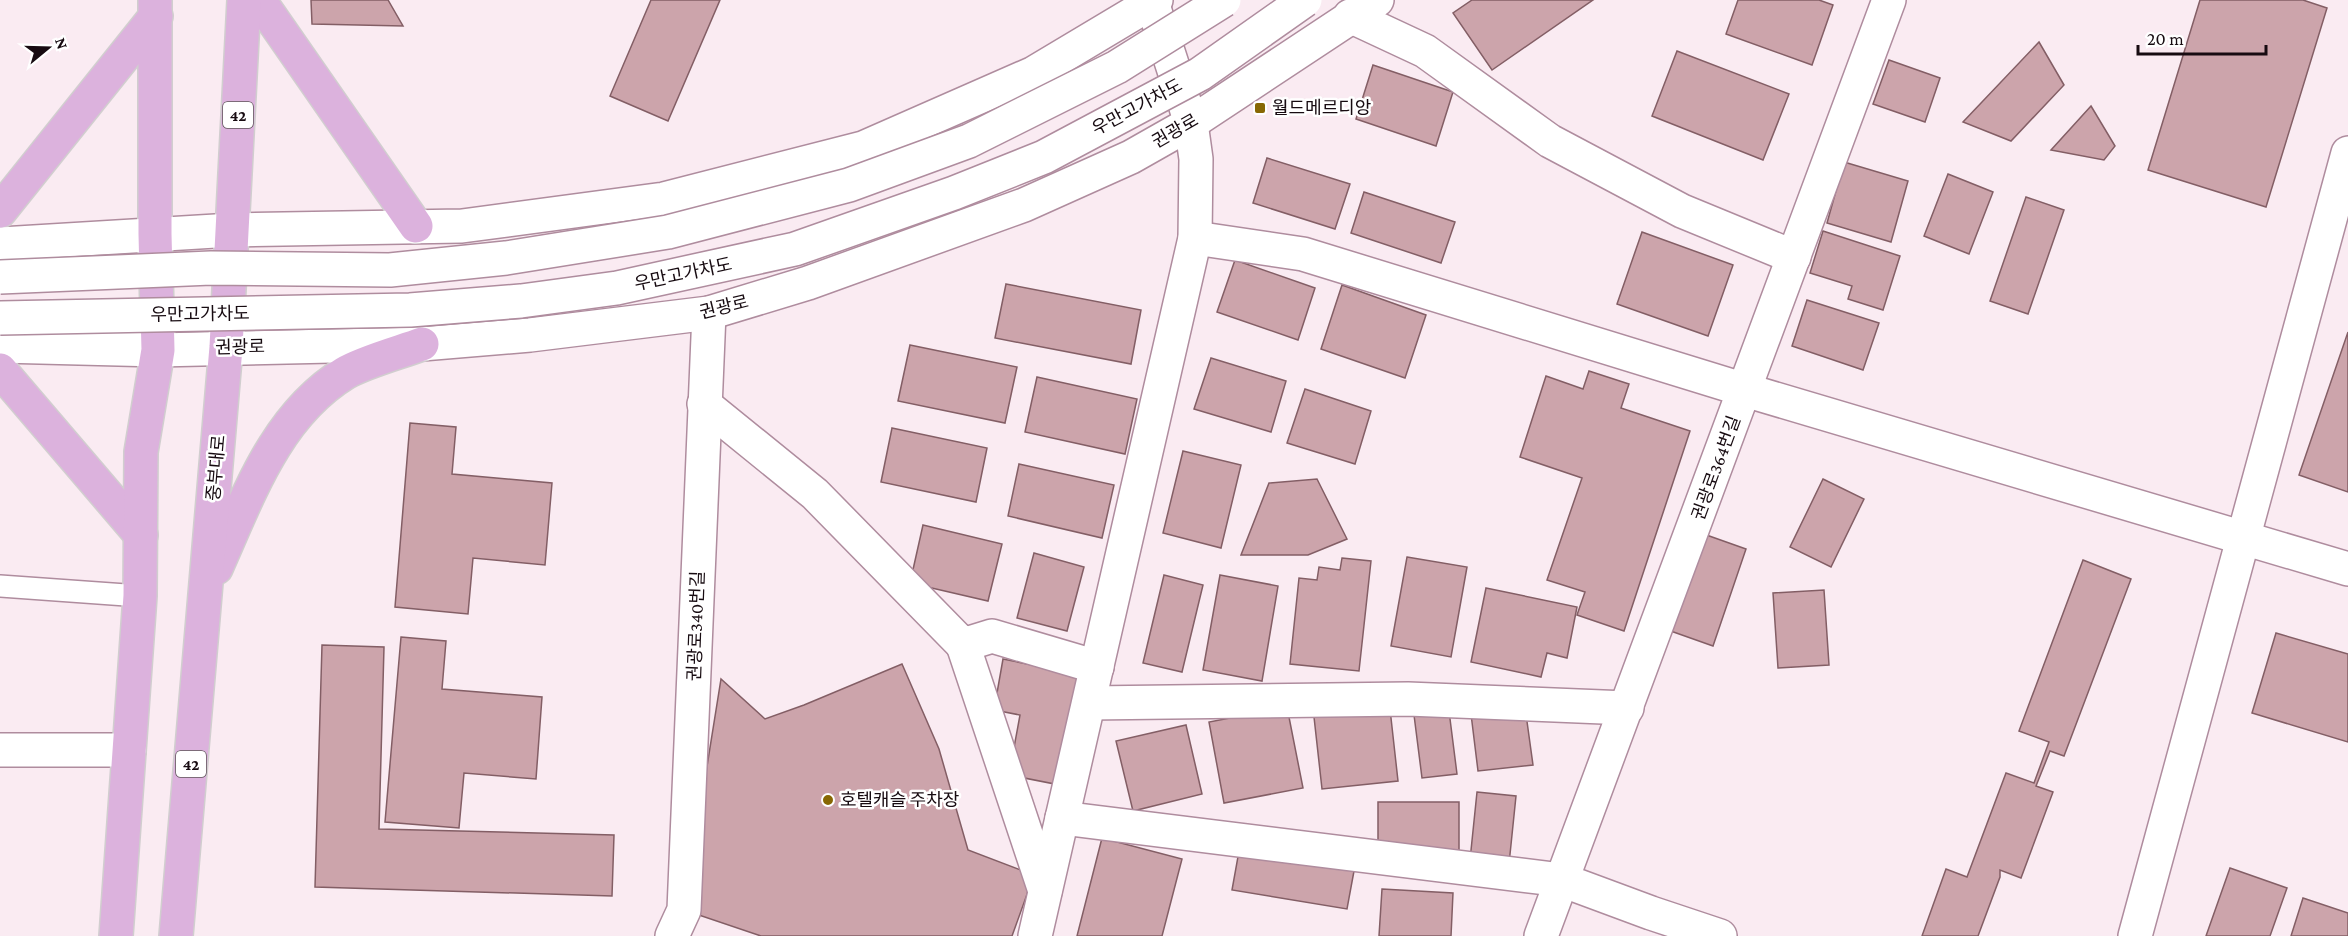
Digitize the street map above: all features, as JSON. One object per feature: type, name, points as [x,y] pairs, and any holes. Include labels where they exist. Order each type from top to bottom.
[{"type":"main road","name":"중부대로","points":[[176,936],[226,347],[244,0]]},
{"type":"main road","points":[[259,0],[416,226]]},
{"type":"main road","points":[[0,211],[155,8]]},
{"type":"main road","points":[[116,936],[140,596],[141,452],[158,350],[155,234],[155,8]]},
{"type":"main road","points":[[206,592],[266,458],[310,400],[346,372],[422,344]]},
{"type":"main road","points":[[0,370],[141,535]]},
{"type":"street","points":[[0,277],[211,268],[390,270],[506,258],[668,232],[849,185],[969,141],[1116,67],[1224,0]]},
{"type":"street","name":"우만고가차도","points":[[0,318],[410,310],[520,301],[617,288],[795,249],[954,193],[1044,157],[1200,74],[1305,0]]},
{"type":"street","name":"권광로364번길","points":[[1541,936],[1889,0]]},
{"type":"street","points":[[0,244],[232,230],[462,226],[664,199],[863,147],[1034,73],[1154,1],[1191,123],[1196,159],[1195,238],[1035,936]]},
{"type":"street","points":[[1364,8],[1550,141],[1683,211],[1794,257]]},
{"type":"street","name":"권광로","points":[[0,346],[158,350],[422,344],[709,313],[807,283],[1024,205],[1131,157],[1191,123],[1364,8]]},
{"type":"street","points":[[2134,936],[2348,153]]},
{"type":"street","points":[[1195,238],[1303,254],[1745,390],[2348,569]]},
{"type":"street","name":"권광로340번길","points":[[672,936],[684,910],[709,313]]},
{"type":"street","points":[[704,404],[815,494],[963,645],[1045,891]]},
{"type":"street","points":[[963,645],[992,636],[1097,667]]},
{"type":"street","points":[[1089,703],[1408,699],[1627,708]]},
{"type":"street","points":[[0,750],[129,750]]},
{"type":"street","points":[[1062,818],[1562,880],[1720,936]]},
{"type":"lane","points":[[0,586],[140,596]]},
{"type":"building","points":[[311,0],[388,0],[403,26],[312,24]]},
{"type":"building","points":[[651,0],[720,0],[668,121],[610,96]]},
{"type":"building","points":[[1472,0],[1593,0],[1492,70],[1453,13]]},
{"type":"building","points":[[1738,0],[1819,0],[1833,5],[1812,65],[1726,34]]},
{"type":"building","points":[[2200,0],[2303,0],[2327,8],[2266,207],[2148,170]]},
{"type":"building","points":[[2039,42],[2064,85],[2011,141],[1963,122]]},
{"type":"building","points":[[1677,51],[1789,94],[1763,160],[1652,116]]},
{"type":"building","points":[[1889,60],[1940,78],[1925,122],[1873,104]]},
{"type":"building","points":[[1373,65],[1453,92],[1436,146],[1356,119]]},
{"type":"building","points":[[2091,106],[2115,146],[2104,160],[2051,150]]},
{"type":"building","points":[[1267,158],[1350,184],[1335,229],[1253,203]]},
{"type":"building","points":[[1844,162],[1908,181],[1891,242],[1827,223]]},
{"type":"building","points":[[1948,174],[1993,192],[1969,254],[1924,236]]},
{"type":"building","points":[[1364,192],[1455,222],[1441,263],[1351,233]]},
{"type":"building","points":[[2026,197],[2064,210],[2028,314],[1990,301]]},
{"type":"building","points":[[1823,231],[1900,256],[1883,310],[1848,299],[1852,286],[1810,273]]},
{"type":"building","points":[[1642,232],[1733,265],[1708,336],[1617,304]]},
{"type":"building","points":[[1235,260],[1315,288],[1298,340],[1217,312]]},
{"type":"building","points":[[1006,284],[1141,310],[1131,364],[995,338]]},
{"type":"building","points":[[1342,285],[1426,315],[1405,378],[1321,349]]},
{"type":"building","points":[[1807,300],[1879,323],[1863,370],[1792,346]]},
{"type":"building","points":[[2348,332],[2348,492],[2299,475]]},
{"type":"building","points":[[910,345],[1017,367],[1005,423],[898,401]]},
{"type":"building","points":[[1211,358],[1286,381],[1271,432],[1194,409]]},
{"type":"building","points":[[1589,371],[1629,384],[1621,408],[1690,431],[1624,631],[1577,615],[1585,592],[1547,580],[1582,478],[1520,457],[1546,376],[1583,389]]},
{"type":"building","points":[[1037,377],[1137,399],[1125,454],[1025,432]]},
{"type":"building","points":[[1305,389],[1371,411],[1355,464],[1287,443]]},
{"type":"building","points":[[410,423],[456,427],[452,474],[552,483],[545,565],[473,558],[468,614],[395,607]]},
{"type":"building","points":[[892,428],[987,448],[976,502],[881,482]]},
{"type":"building","points":[[1183,451],[1241,465],[1221,548],[1163,533]]},
{"type":"building","points":[[1019,464],[1114,485],[1102,538],[1008,516]]},
{"type":"building","points":[[1317,479],[1347,539],[1308,555],[1241,555],[1269,483]]},
{"type":"building","points":[[1823,479],[1864,499],[1831,567],[1790,547]]},
{"type":"building","points":[[923,525],[1002,544],[988,601],[910,583]]},
{"type":"building","points":[[1698,532],[1746,549],[1713,646],[1665,629]]},
{"type":"building","points":[[1034,553],[1084,567],[1067,631],[1017,618]]},
{"type":"building","points":[[1407,557],[1467,567],[1451,657],[1391,646]]},
{"type":"building","points":[[1342,558],[1371,561],[1359,671],[1290,664],[1299,578],[1317,580],[1319,567],[1340,570]]},
{"type":"building","points":[[2083,560],[2131,579],[2064,756],[2050,751],[2036,786],[2053,792],[2021,878],[2000,870],[2000,877],[1978,936],[1922,936],[1946,869],[1967,877],[2006,773],[2034,783],[2049,742],[2019,731]]},
{"type":"building","points":[[1164,575],[1203,585],[1182,672],[1143,663]]},
{"type":"building","points":[[1220,575],[1278,586],[1262,681],[1203,670]]},
{"type":"building","points":[[1486,588],[1577,607],[1567,658],[1547,653],[1541,677],[1471,662]]},
{"type":"building","points":[[1824,590],[1829,665],[1778,668],[1773,593]]},
{"type":"building","points":[[2276,633],[2348,654],[2348,742],[2252,713]]},
{"type":"building","points":[[401,637],[446,641],[442,689],[542,697],[536,779],[464,773],[459,828],[385,822]]},
{"type":"building","points":[[322,645],[384,647],[379,829],[614,835],[612,896],[315,887]]},
{"type":"building","points":[[1003,659],[1086,676],[1065,786],[1009,775],[1020,715],[994,710]]},
{"type":"building","name":"호텔캐슬 주차장","points":[[902,664],[939,749],[968,850],[1034,875],[1012,936],[761,936],[684,910],[721,679],[765,719]]},
{"type":"building","points":[[1389,700],[1398,781],[1322,789],[1313,708]]},
{"type":"building","points":[[1287,707],[1303,788],[1224,803],[1209,722]]},
{"type":"building","points":[[1525,707],[1533,765],[1478,771],[1471,714]]},
{"type":"building","points":[[1449,711],[1457,774],[1422,778],[1414,715]]},
{"type":"building","points":[[1186,725],[1202,794],[1133,811],[1116,741]]},
{"type":"building","points":[[1477,792],[1516,796],[1509,864],[1470,860]]},
{"type":"building","points":[[1378,802],[1459,802],[1459,852],[1378,851]]},
{"type":"building","points":[[1102,838],[1182,859],[1162,936],[1077,936]]},
{"type":"building","points":[[1239,851],[1354,871],[1347,909],[1232,890]]},
{"type":"building","points":[[2230,868],[2287,888],[2270,936],[2206,936]]},
{"type":"building","points":[[1382,889],[1453,893],[1451,936],[1379,936]]},
{"type":"building","points":[[2303,898],[2348,913],[2348,936],[2291,936]]},
{"type":"place","name":"월드메르디앙","points":[[1260,108]]},
{"type":"place","name":"호텔캐슬 주차장","points":[[828,800]]}]
